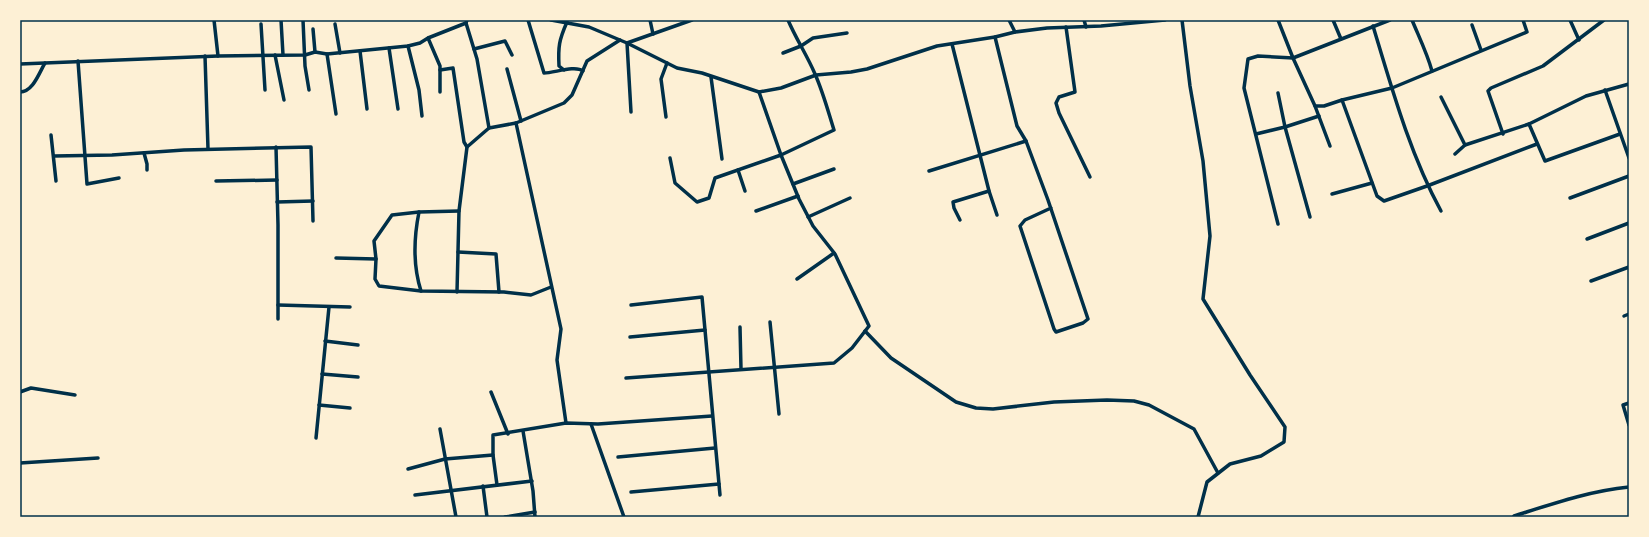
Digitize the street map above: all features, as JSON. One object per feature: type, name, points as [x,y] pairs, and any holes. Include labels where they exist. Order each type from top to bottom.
[{"type":"street","points":[[214,20],[218,56]]},
{"type":"street","points":[[281,20],[283,55]]},
{"type":"street","points":[[303,20],[309,90]]},
{"type":"street","points":[[528,20],[544,73],[580,69],[583,71]]},
{"type":"street","points":[[551,20],[568,21],[589,27],[627,43],[677,68],[702,73],[759,92],[781,88],[816,75],[856,71],[937,46],[995,37],[1015,32],[1046,28],[1086,27],[1165,20]]},
{"type":"street","points":[[650,20],[653,34]]},
{"type":"street","points":[[627,43],[692,20]]},
{"type":"street","points":[[670,158],[675,183],[697,202],[709,198],[715,178],[782,155],[834,130],[816,75],[794,35],[788,20]]},
{"type":"street","points":[[1008,20],[1015,32]]},
{"type":"street","points":[[1084,20],[1086,27]]},
{"type":"street","points":[[1182,20],[1190,86],[1202,161],[1210,236],[1203,299],[1250,375],[1285,427],[1284,442],[1261,456],[1230,464],[1207,482],[1198,517]]},
{"type":"street","points":[[1278,20],[1293,58],[1315,106],[1330,146]]},
{"type":"street","points":[[1333,20],[1341,39]]},
{"type":"street","points":[[1278,224],[1244,88],[1248,59],[1258,56],[1293,58],[1390,20]]},
{"type":"street","points":[[1412,20],[1432,71]]},
{"type":"street","points":[[1315,106],[1324,106],[1392,88],[1527,32],[1523,20]]},
{"type":"street","points":[[1570,20],[1579,40]]},
{"type":"street","points":[[1503,134],[1488,91],[1491,88],[1544,66],[1604,20]]},
{"type":"street","points":[[20,64],[205,56],[305,55],[316,52],[327,54],[340,53],[408,46],[420,43],[466,21],[474,49],[489,128]]},
{"type":"street","points":[[564,70],[559,66],[560,38],[568,21]]},
{"type":"street","points":[[261,24],[265,90]]},
{"type":"street","points":[[335,24],[340,53]]},
{"type":"street","points":[[1472,25],[1481,50]]},
{"type":"street","points":[[1373,26],[1392,88],[1427,186],[1441,211]]},
{"type":"street","points":[[1066,27],[1075,92],[1059,97],[1056,103],[1059,113],[1090,178]]},
{"type":"street","points":[[313,29],[316,52]]},
{"type":"street","points":[[783,53],[801,46],[814,38],[847,33]]},
{"type":"street","points":[[995,37],[1017,126],[1026,141],[1051,208],[1088,319],[1083,323],[1056,332],[1020,226],[1025,220],[1051,208]]},
{"type":"street","points":[[428,38],[440,66],[440,92]]},
{"type":"street","points":[[467,147],[489,128],[521,122],[564,103],[572,95],[587,61],[620,40]]},
{"type":"street","points":[[474,49],[505,41],[512,55]]},
{"type":"street","points":[[627,43],[631,112]]},
{"type":"street","points":[[952,44],[989,191],[997,215]]},
{"type":"street","points":[[408,46],[419,90],[422,116]]},
{"type":"street","points":[[389,48],[398,109]]},
{"type":"street","points":[[360,51],[367,109]]},
{"type":"street","points":[[327,54],[336,114]]},
{"type":"street","points":[[275,55],[284,100]]},
{"type":"street","points":[[205,56],[208,149]]},
{"type":"street","points":[[78,61],[87,184],[119,178]]},
{"type":"street","points":[[20,92],[26,91],[31,87],[45,63]]},
{"type":"street","points":[[666,117],[661,78],[667,63]]},
{"type":"street","points":[[440,70],[453,68],[464,142],[467,147],[459,211],[457,292]]},
{"type":"street","points":[[507,69],[521,122]]},
{"type":"street","points":[[711,77],[722,159]]},
{"type":"street","points":[[1455,154],[1465,146],[1529,124],[1586,96],[1629,84]]},
{"type":"street","points":[[1605,90],[1629,158]]},
{"type":"street","points":[[626,378],[834,363],[852,348],[869,326],[834,253],[813,226],[798,196],[759,92]]},
{"type":"street","points":[[1278,93],[1285,127],[1310,217]]},
{"type":"street","points":[[1441,97],[1465,146]]},
{"type":"street","points":[[1342,100],[1377,196],[1384,201],[1537,144]]},
{"type":"street","points":[[1256,134],[1285,127],[1319,116]]},
{"type":"street","points":[[516,123],[531,186],[560,329],[557,360],[566,423]]},
{"type":"street","points":[[1529,124],[1545,161],[1620,134]]},
{"type":"street","points":[[51,135],[56,181]]},
{"type":"street","points":[[929,171],[1026,141]]},
{"type":"street","points":[[276,147],[278,319]]},
{"type":"street","points":[[54,156],[208,149],[311,147],[313,221]]},
{"type":"street","points":[[144,153],[147,170]]},
{"type":"street","points":[[793,184],[834,169]]},
{"type":"street","points":[[738,170],[745,191]]},
{"type":"street","points":[[1570,198],[1629,176]]},
{"type":"street","points":[[216,181],[277,180]]},
{"type":"street","points":[[1332,194],[1372,183]]},
{"type":"street","points":[[960,220],[954,208],[954,202],[989,191]]},
{"type":"street","points":[[756,211],[798,196]]},
{"type":"street","points":[[808,217],[850,198]]},
{"type":"street","points":[[277,202],[313,201]]},
{"type":"street","points":[[459,211],[419,212],[392,216],[374,241],[376,259],[375,279],[379,286],[421,291],[499,292],[531,295],[551,287]]},
{"type":"street","points":[[419,212],[415,234],[418,280],[421,291]]},
{"type":"street","points":[[1587,239],[1629,223]]},
{"type":"street","points":[[458,252],[496,254],[499,292]]},
{"type":"street","points":[[797,279],[834,253]]},
{"type":"street","points":[[336,258],[376,259]]},
{"type":"street","points":[[1591,281],[1629,268]]},
{"type":"street","points":[[631,305],[702,297],[720,495]]},
{"type":"street","points":[[278,305],[350,308]]},
{"type":"street","points":[[316,438],[329,307]]},
{"type":"street","points":[[1624,316],[1629,314]]},
{"type":"street","points":[[770,322],[779,414]]},
{"type":"street","points":[[740,327],[741,369]]},
{"type":"street","points":[[630,337],[705,330]]},
{"type":"street","points":[[865,331],[891,358],[956,402],[976,408],[993,409],[1054,402],[1107,400],[1134,401],[1149,405],[1194,429],[1218,473]]},
{"type":"street","points":[[325,341],[358,345]]},
{"type":"street","points":[[322,374],[358,377]]},
{"type":"street","points":[[20,392],[31,388],[75,395]]},
{"type":"street","points":[[491,392],[508,434]]},
{"type":"street","points":[[1629,402],[1623,405],[1629,425]]},
{"type":"street","points":[[319,404],[350,408]]},
{"type":"street","points":[[497,485],[493,455],[493,435],[523,432],[566,423],[591,424],[712,416]]},
{"type":"street","points":[[591,424],[624,517]]},
{"type":"street","points":[[440,429],[456,517]]},
{"type":"street","points":[[505,516],[535,515],[532,481],[523,432]]},
{"type":"street","points":[[618,457],[715,448]]},
{"type":"street","points":[[408,469],[445,459],[493,455]]},
{"type":"street","points":[[20,463],[98,458]]},
{"type":"street","points":[[415,494],[532,481]]},
{"type":"street","points":[[631,492],[719,484]]},
{"type":"street","points":[[483,486],[487,517]]},
{"type":"street","points":[[1508,517],[1608,489],[1629,487]]}]
